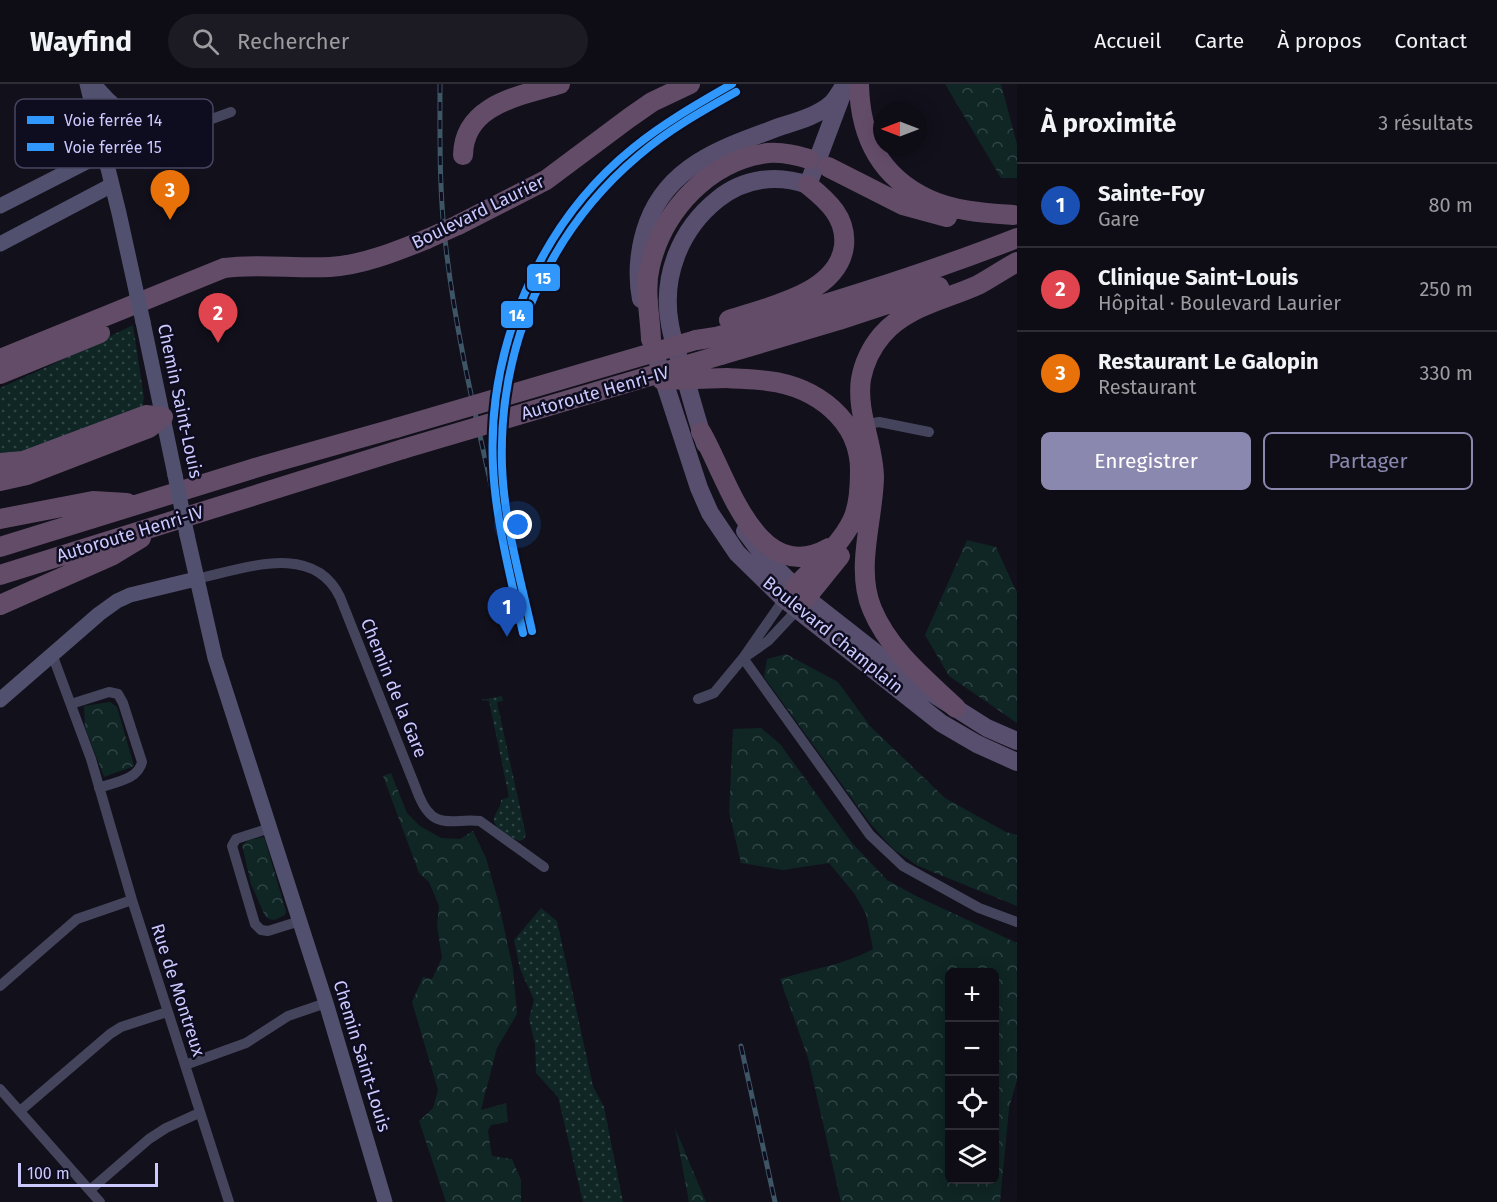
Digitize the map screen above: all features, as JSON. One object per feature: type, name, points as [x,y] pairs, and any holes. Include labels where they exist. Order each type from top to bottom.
[{"type":"highway","points":[[463,155],[463,141],[468,130],[481,114],[497,104],[560,84]]},
{"type":"highway","name":"Boulevard Laurier","points":[[1,361],[154,310],[240,266],[332,267],[378,257],[427,239],[546,180],[652,102],[690,84]]},
{"type":"highway","points":[[859,84],[862,122],[871,146],[885,167],[905,185],[928,199],[948,206],[1015,215]]},
{"type":"highway","points":[[651,339],[651,322],[647,303],[650,267],[657,241],[680,202],[710,177],[747,158],[769,153],[789,154],[809,159]]},
{"type":"highway","points":[[828,167],[903,205],[925,212],[978,219],[1015,215]]},
{"type":"highway","points":[[712,339],[812,289],[829,278],[836,270],[843,251],[843,226],[828,201],[808,185]]},
{"type":"highway","name":"Autoroute Henri-IV","points":[[0,547],[265,465],[712,339],[870,291],[952,264],[1017,238]]},
{"type":"highway","points":[[795,599],[846,533],[856,511],[859,491],[857,427],[861,381],[865,363],[883,334],[910,313],[930,302],[978,285],[1017,260]]},
{"type":"highway","name":"Autoroute Henri-IV","points":[[0,575],[403,449],[642,380],[712,339],[838,320],[1017,260]]},
{"type":"highway","points":[[642,380],[727,378],[769,381],[814,396],[857,427],[872,456],[874,477],[865,557],[865,582],[871,607],[879,623],[906,662],[956,708]]},
{"type":"highway","points":[[0,464],[23,461],[146,415],[163,417]]},
{"type":"highway","points":[[0,481],[27,476],[149,428],[163,417]]},
{"type":"highway","points":[[701,432],[736,507],[768,545],[783,554],[802,557],[820,553],[834,546]]},
{"type":"highway","points":[[795,599],[859,530],[873,491]]},
{"type":"highway","points":[[0,519],[93,501],[142,503]]},
{"type":"highway","points":[[0,605],[113,555],[168,522]]},
{"type":"main road","name":"Boulevard Champlain","points":[[845,84],[808,185],[783,178],[758,180],[731,189],[699,215],[683,240],[671,272],[668,305],[670,326],[701,432],[722,493],[737,519],[795,599],[908,678],[987,728],[1017,741]]},
{"type":"main road","name":"Boulevard Champlain","points":[[845,84],[832,103],[815,114],[727,146],[699,160],[672,183],[651,213],[643,236],[638,271],[642,305],[689,460],[710,513],[737,553],[942,723],[977,744],[1017,762]]},
{"type":"street","name":"Chemin Saint-Louis","points":[[87,84],[91,99]]},
{"type":"street","points":[[94,84],[108,99]]},
{"type":"street","points":[[213,119],[231,112]]},
{"type":"street","points":[[0,206],[80,168]]},
{"type":"street","name":"Chemin Saint-Louis","points":[[108,168],[215,658],[326,1003],[385,1202]]},
{"type":"street","points":[[0,244],[112,185]]},
{"type":"street","points":[[857,427],[879,422],[929,432]]},
{"type":"street","name":"Chemin de la Gare","points":[[196,579],[274,563],[309,566],[322,573],[332,583],[340,597],[423,807],[435,819],[450,823],[480,821],[544,867]]},
{"type":"street","points":[[0,700],[117,600],[196,579]]},
{"type":"street","points":[[698,699],[714,693],[795,599]]},
{"type":"street","points":[[743,658],[768,641],[795,599]]},
{"type":"street","name":"Rue de Montreux","points":[[52,654],[91,759],[132,900],[229,1202]]},
{"type":"street","points":[[743,658],[870,834],[903,866],[979,908],[1017,922]]},
{"type":"street","points":[[72,704],[109,692],[118,694],[142,762],[140,771],[135,776],[99,788]]},
{"type":"street","points":[[270,828],[236,839],[232,846],[255,924],[261,930],[268,931],[300,921]]},
{"type":"street","points":[[0,986],[77,920],[132,900]]},
{"type":"street","points":[[185,1065],[246,1043],[288,1016],[326,1003]]},
{"type":"street","points":[[20,1111],[110,1034],[121,1027],[167,1012]]},
{"type":"street","points":[[0,1089],[100,1202]]},
{"type":"street","points":[[90,1190],[149,1139],[166,1128],[199,1113]]},
{"type":"green space","points":[[945,84],[1001,84],[1017,144],[1017,178],[1001,178]]},
{"type":"green space","points":[[133,325],[144,398],[142,408],[20,457],[0,458],[0,388]]},
{"type":"green space","points":[[967,540],[996,547],[1017,593],[1017,723],[949,676],[925,635]]},
{"type":"green space","points":[[786,654],[838,682],[870,726],[945,798],[1006,832],[1017,835],[1017,906],[918,866],[893,849],[869,822],[764,677],[767,659]]},
{"type":"green space","points":[[502,696],[503,701],[497,702],[526,835],[520,841],[500,830],[494,819],[501,800],[509,797],[489,701],[481,700]]},
{"type":"green space","points":[[110,702],[117,707],[134,766],[104,777],[85,727],[84,706]]},
{"type":"green space","points":[[761,728],[780,744],[852,843],[887,880],[1017,943],[1017,1080],[1009,1108],[1000,1202],[841,1202],[808,1058],[780,979],[839,963],[873,949],[866,914],[854,893],[829,863],[783,870],[741,863],[729,812],[733,729]]},
{"type":"green space","points":[[391,773],[407,813],[420,826],[441,838],[460,839],[473,831],[486,858],[513,969],[517,1014],[497,1048],[481,1110],[506,1103],[508,1122],[491,1125],[488,1131],[492,1156],[512,1159],[521,1180],[521,1202],[446,1202],[419,1121],[433,1108],[438,1090],[412,1002],[423,977],[432,979],[442,958],[437,926],[439,906],[429,882],[419,873],[383,776]]},
{"type":"green space","points":[[264,837],[286,911],[285,915],[275,920],[265,916],[251,884],[242,845],[249,840]]},
{"type":"green space","points":[[541,908],[557,921],[593,1086],[604,1107],[623,1202],[583,1202],[558,1097],[536,1073],[535,1044],[529,1019],[534,1000],[520,969],[514,940]]},
{"type":"green space","points":[[675,1128],[706,1202],[689,1202]]},
{"type":"railway","points":[[440,84],[440,166],[446,248],[456,320],[501,531]]},
{"type":"railway","points":[[741,1046],[775,1202]]},
{"type":"rail line","name":"14","points":[[523,633],[501,530],[495,488],[493,422],[499,378],[510,334],[526,291],[546,251],[571,213],[600,179],[633,148],[657,130],[732,84]]},
{"type":"rail line","name":"15","points":[[532,631],[509,529],[502,466],[503,422],[509,379],[519,336],[534,296],[554,257],[578,220],[606,187],[638,156],[661,138],[736,92]]},
{"type":"place","name":"Restaurant Le Galopin","points":[[170,220]]},
{"type":"place","name":"Clinique Saint-Louis","points":[[218,343]]},
{"type":"place","name":"Sainte-Foy","points":[[507,637]]}]
